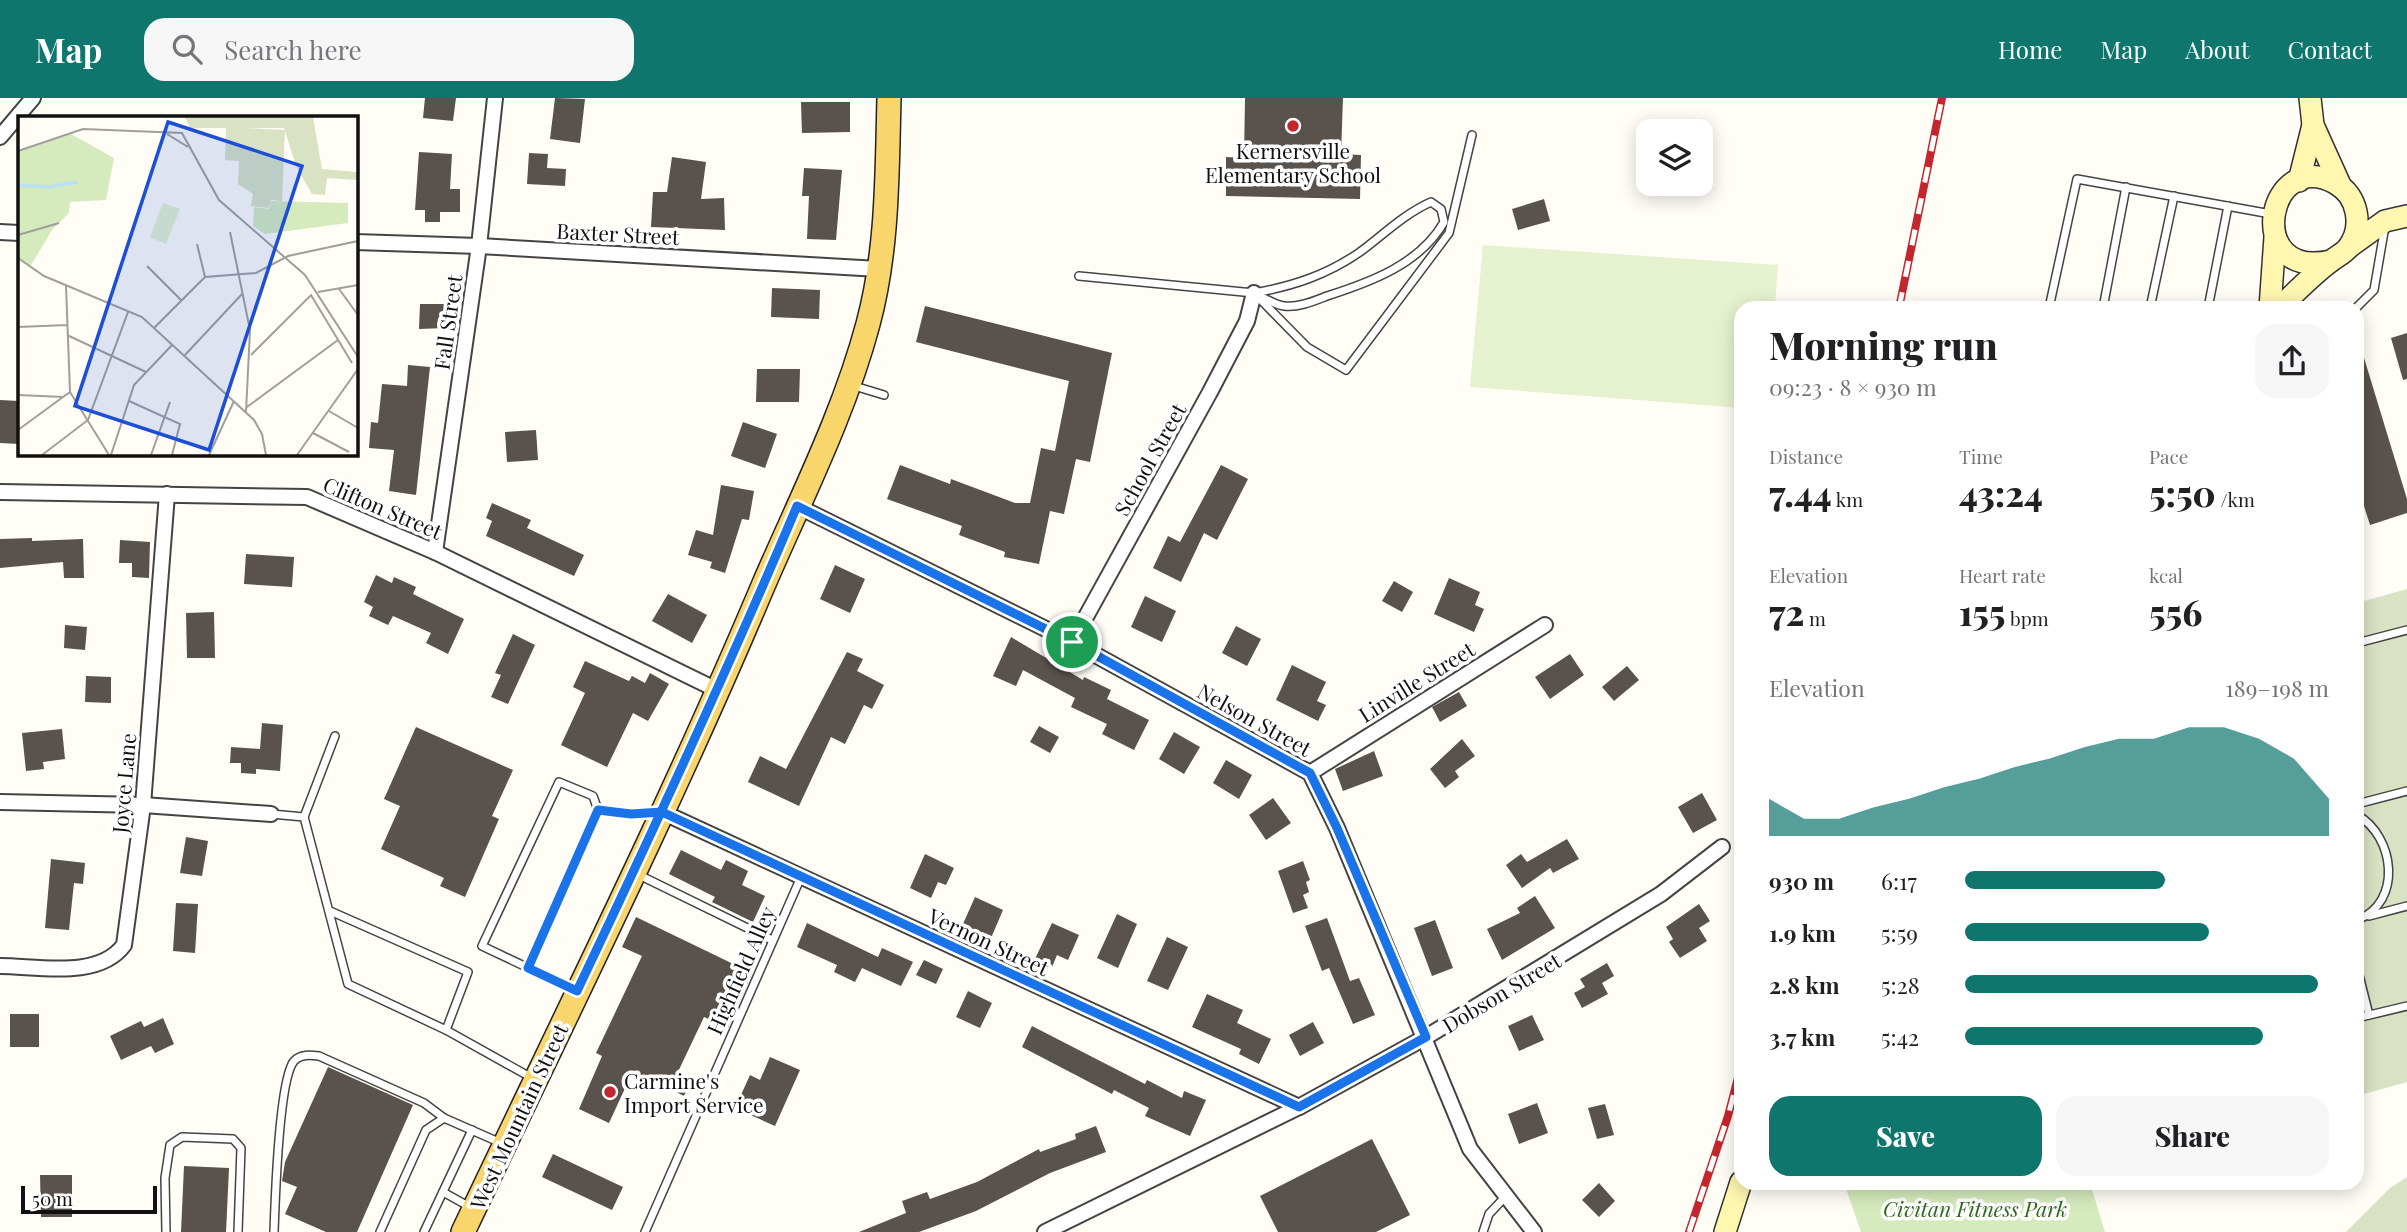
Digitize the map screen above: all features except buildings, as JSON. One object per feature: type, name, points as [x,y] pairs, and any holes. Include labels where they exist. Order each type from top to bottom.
[{"type":"main road","name":"West Mountain Street","points":[[463,1232],[719,691],[850,385],[869,321],[879,269],[887,202],[890,98]]},
{"type":"main road","points":[[2310,98],[2313,125],[2341,187],[2355,205],[2385,221]]},
{"type":"main road","points":[[2299,181],[2313,125]]},
{"type":"main road","points":[[2270,301],[2275,236],[2272,214],[2281,194],[2299,181],[2321,178],[2341,187]]},
{"type":"main road","points":[[2349,247],[2356,234],[2358,219],[2355,205]]},
{"type":"main road","points":[[2287,301],[2331,261],[2385,221],[2407,216]]},
{"type":"main road","points":[[2275,236],[2292,257],[2318,264],[2331,261]]},
{"type":"main road","points":[[1725,1232],[1738,1190]]},
{"type":"street","points":[[0,137],[33,98]]},
{"type":"street","name":"Fall Street","points":[[435,552],[479,246],[495,98]]},
{"type":"street","points":[[0,232],[18,233]]},
{"type":"street","name":"Baxter Street","points":[[357,242],[479,246],[879,269]]},
{"type":"street","name":"School Street","points":[[1072,642],[1247,321],[1254,293]]},
{"type":"street","name":"Clifton Street","points":[[0,492],[307,497],[435,552],[719,691]]},
{"type":"street","name":"Joyce Lane","points":[[0,965],[80,968],[97,964],[119,952],[124,946],[143,805],[167,494]]},
{"type":"street","name":"Nelson Street","points":[[797,506],[1072,642],[1310,773],[1337,828],[1426,1037],[1470,1149],[1534,1232]]},
{"type":"street","name":"Linville Street","points":[[1310,773],[1545,625]]},
{"type":"street","points":[[0,802],[143,805],[271,814]]},
{"type":"street","name":"Vernon Street","points":[[662,812],[1299,1107]]},
{"type":"street","name":"Dobson Street","points":[[1045,1232],[1299,1107],[1426,1037],[1661,894],[1722,847]]},
{"type":"lane","points":[[1254,293],[1307,347],[1346,370],[1449,233],[1472,135]]},
{"type":"lane","points":[[2051,301],[2077,179],[2272,214]]},
{"type":"lane","points":[[2104,301],[2126,187]]},
{"type":"lane","points":[[2152,301],[2174,196]]},
{"type":"lane","points":[[1079,276],[1254,293],[1290,287],[1332,270],[1413,210],[1431,202],[1441,209],[1444,222],[1436,237],[1409,260],[1365,284],[1305,304],[1283,306],[1254,293]]},
{"type":"lane","points":[[2209,301],[2228,206]]},
{"type":"lane","points":[[2363,301],[2374,290],[2385,221]]},
{"type":"lane","points":[[850,385],[884,395]]},
{"type":"lane","points":[[2364,641],[2407,630]]},
{"type":"lane","points":[[335,736],[303,817],[348,984],[446,1030],[536,1079]]},
{"type":"lane","points":[[528,968],[598,810],[593,796],[559,782],[482,946],[528,968],[577,991]]},
{"type":"lane","points":[[2364,802],[2407,791]]},
{"type":"lane","points":[[598,810],[631,814],[662,812]]},
{"type":"lane","points":[[271,814],[303,817]]},
{"type":"lane","points":[[2364,821],[2377,831],[2388,852],[2389,875],[2382,897],[2368,916]]},
{"type":"lane","points":[[633,873],[772,940]]},
{"type":"lane","name":"Highfield Alley","points":[[645,1232],[801,877]]},
{"type":"lane","points":[[2364,917],[2407,906]]},
{"type":"lane","points":[[330,911],[468,972],[446,1030]]},
{"type":"lane","points":[[2364,995],[2369,1015]]},
{"type":"lane","points":[[2364,1016],[2407,1006]]},
{"type":"lane","points":[[274,1232],[281,1129],[290,1069],[296,1059],[306,1055],[319,1056],[424,1103],[444,1118],[505,1145]]},
{"type":"lane","points":[[380,1232],[426,1130],[444,1118]]},
{"type":"lane","points":[[424,1232],[472,1130]]},
{"type":"lane","points":[[166,1232],[165,1178],[170,1145],[182,1137],[210,1137],[233,1139],[241,1148],[238,1232]]},
{"type":"lane","points":[[443,1192],[474,1210]]},
{"type":"lane","points":[[1483,1232],[1489,1214],[1506,1196]]},
{"type":"green space","points":[[1483,245],[1778,265],[1775,301],[1734,301],[1734,407],[1470,387]]},
{"type":"green space","points":[[2407,589],[2407,1082],[2364,1094],[2364,601]]},
{"type":"green space","points":[[2407,1177],[2407,1232],[2346,1232],[2390,1188]]},
{"type":"green space","name":"Civitan Fitness Park","points":[[1846,1190],[2092,1190],[2105,1232],[1861,1232]]},
{"type":"railway","points":[[1900,301],[1942,98]]},
{"type":"railway","points":[[1689,1232],[1734,1093]]},
{"type":"place","name":"Kernersville Elementary School","points":[[1293,126]]},
{"type":"place","name":"Carmine's Import Service","points":[[610,1092]]},
{"type":"route","points":[[1072,642],[797,506],[719,691],[662,812],[577,991],[528,968],[598,810],[631,814],[662,812],[1299,1107],[1426,1037],[1337,828],[1310,773],[1072,642]]}]
